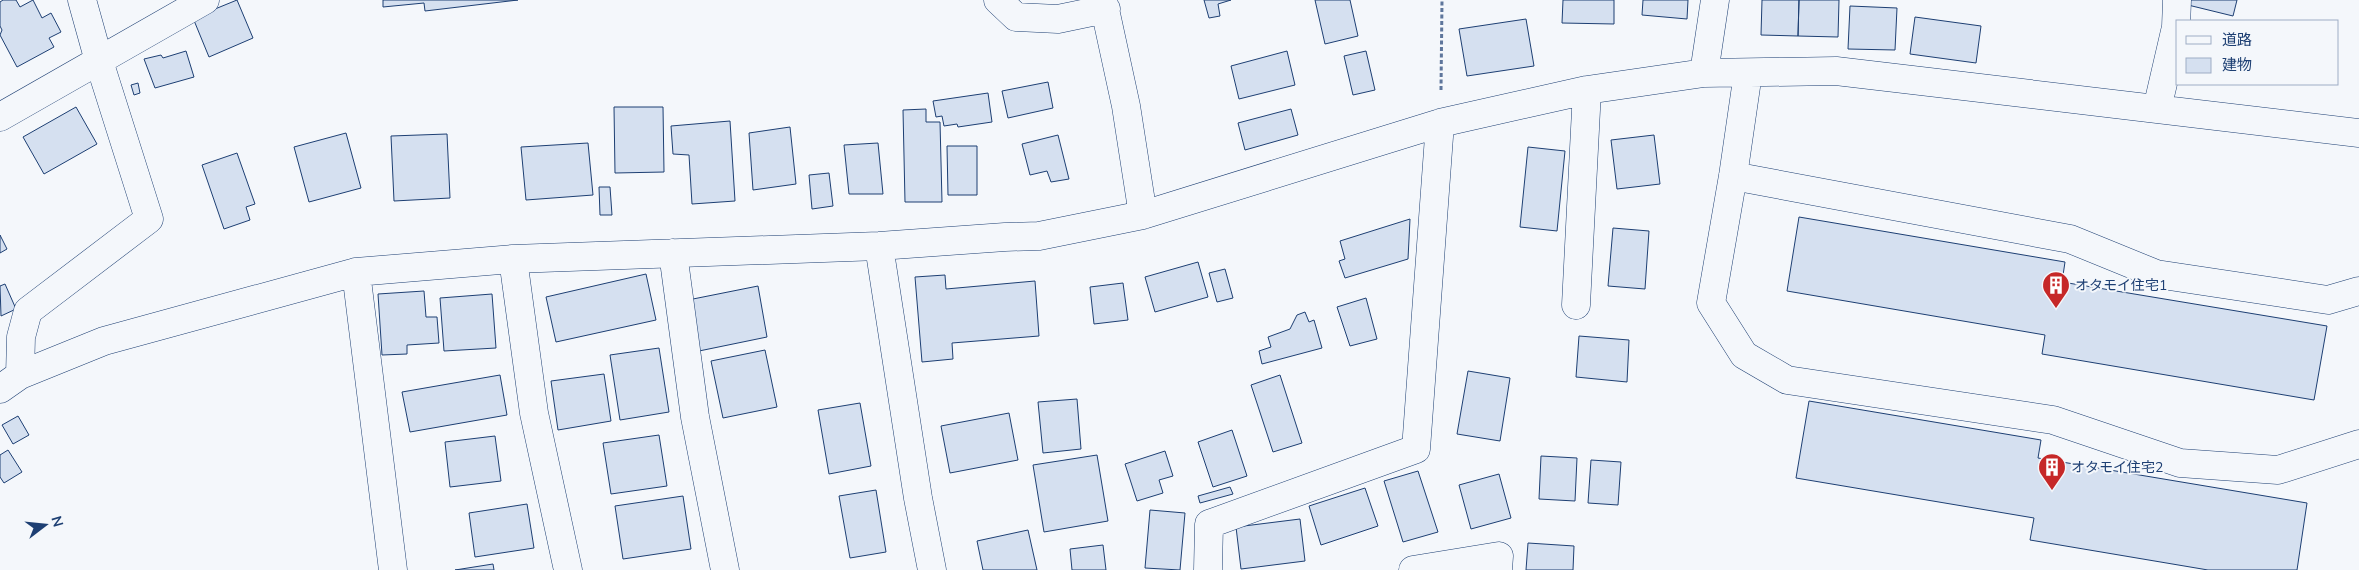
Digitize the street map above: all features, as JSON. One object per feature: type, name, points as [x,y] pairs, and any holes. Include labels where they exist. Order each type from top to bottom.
[{"type":"street","points":[[10,382],[28,312],[149,219],[99,61],[82,0]]},
{"type":"street","points":[[0,118],[205,0]]},
{"type":"street","points":[[998,0],[1016,17],[1058,20],[1105,5],[1126,106],[1143,215]]},
{"type":"street","points":[[1704,73],[1715,0]]},
{"type":"street","points":[[2176,20],[2177,0]]},
{"type":"street","points":[[2157,109],[2176,27]]},
{"type":"street","points":[[10,382],[104,341],[356,272],[513,259],[880,246],[1039,236],[1143,215],[1440,123],[1587,90],[1704,73],[1836,71],[2359,133]]},
{"type":"street","points":[[1748,73],[1734,176],[1712,303],[1744,355],[1787,380],[2053,420],[2180,463],[2278,470],[2359,444]]},
{"type":"street","points":[[1576,305],[1587,90]]},
{"type":"street","points":[[1208,570],[1209,524],[1416,448],[1440,123]]},
{"type":"street","points":[[1734,176],[2070,239],[2156,274],[2328,300],[2359,291]]},
{"type":"street","points":[[880,246],[918,498],[932,570]]},
{"type":"street","points":[[673,253],[695,417],[725,570]]},
{"type":"street","points":[[513,259],[534,413],[568,570]]},
{"type":"street","points":[[356,272],[393,570]]},
{"type":"street","points":[[1413,570],[1499,556],[1498,570]]},
{"type":"path","points":[[1440,123],[1442,0]]},
{"type":"building","points":[[3,0],[16,0],[20,7],[33,0],[42,18],[51,13],[61,32],[49,38],[54,47],[17,67],[0,35],[2,30],[0,26],[0,2]]},
{"type":"building","points":[[237,0],[253,38],[209,57],[193,18]]},
{"type":"building","points":[[383,0],[518,0],[425,11],[424,3],[383,7]]},
{"type":"building","points":[[1204,0],[1231,0],[1218,4],[1220,16],[1209,18]]},
{"type":"building","points":[[1315,0],[1350,0],[1358,36],[1325,44]]},
{"type":"building","points":[[1563,0],[1614,0],[1614,24],[1562,23]]},
{"type":"building","points":[[1643,0],[1688,0],[1687,19],[1642,15]]},
{"type":"building","points":[[1762,0],[1799,0],[1798,36],[1761,35]]},
{"type":"building","points":[[1799,0],[1839,0],[1838,37],[1798,36]]},
{"type":"building","points":[[2189,0],[2237,0],[2233,16],[2188,5]]},
{"type":"building","points":[[1850,6],[1897,8],[1895,50],[1848,49]]},
{"type":"building","points":[[1915,17],[1981,26],[1976,63],[1910,54]]},
{"type":"building","points":[[1526,19],[1534,66],[1467,76],[1459,29]]},
{"type":"building","points":[[186,51],[194,77],[155,88],[144,59],[161,55],[163,58]]},
{"type":"building","points":[[1287,51],[1295,85],[1239,99],[1231,66]]},
{"type":"building","points":[[1366,51],[1375,90],[1353,95],[1344,56]]},
{"type":"building","points":[[1048,82],[1053,108],[1008,118],[1002,91]]},
{"type":"building","points":[[138,83],[140,93],[134,95],[131,85]]},
{"type":"building","points":[[988,93],[992,122],[958,127],[957,124],[944,126],[942,116],[936,117],[933,101]]},
{"type":"building","points":[[76,107],[97,144],[44,174],[23,137]]},
{"type":"building","points":[[614,107],[663,107],[664,172],[615,173]]},
{"type":"building","points":[[926,109],[926,122],[940,122],[942,202],[905,202],[903,110]]},
{"type":"building","points":[[1291,109],[1298,135],[1245,150],[1238,123]]},
{"type":"building","points":[[730,121],[735,201],[692,204],[689,155],[673,154],[671,126]]},
{"type":"building","points":[[790,127],[796,184],[753,190],[749,133]]},
{"type":"building","points":[[346,133],[361,188],[309,202],[294,147]]},
{"type":"building","points":[[447,134],[450,198],[394,201],[391,136]]},
{"type":"building","points":[[1058,135],[1069,179],[1051,182],[1047,171],[1030,175],[1022,144]]},
{"type":"building","points":[[1654,135],[1660,184],[1617,189],[1611,140]]},
{"type":"building","points":[[588,143],[593,195],[526,200],[521,147]]},
{"type":"building","points":[[878,143],[883,194],[849,194],[844,145]]},
{"type":"building","points":[[947,146],[977,146],[977,195],[948,195]]},
{"type":"building","points":[[1528,147],[1565,151],[1557,231],[1520,227]]},
{"type":"building","points":[[237,153],[255,204],[246,207],[250,220],[224,229],[202,165]]},
{"type":"building","points":[[829,173],[833,206],[812,209],[809,175]]},
{"type":"building","points":[[599,187],[610,187],[612,215],[600,215]]},
{"type":"building","name":"オタモイ住宅1","points":[[1799,217],[2065,262],[2062,282],[2327,326],[2314,400],[2042,354],[2045,335],[1787,291]]},
{"type":"building","points":[[1410,219],[1408,259],[1345,278],[1339,261],[1345,259],[1340,241]]},
{"type":"building","points":[[1613,228],[1649,231],[1645,289],[1608,286]]},
{"type":"building","points":[[0,235],[7,249],[0,253]]},
{"type":"building","points":[[1198,262],[1208,297],[1155,312],[1145,277]]},
{"type":"building","points":[[1225,269],[1233,298],[1217,302],[1209,273]]},
{"type":"building","points":[[646,274],[656,320],[556,342],[546,297]]},
{"type":"building","points":[[945,275],[946,289],[1035,281],[1039,336],[952,343],[953,359],[922,362],[915,277]]},
{"type":"building","points":[[1123,283],[1128,320],[1094,324],[1090,287]]},
{"type":"building","points":[[5,284],[16,309],[1,316],[0,286]]},
{"type":"building","points":[[758,286],[767,337],[699,351],[688,300]]},
{"type":"building","points":[[424,291],[426,317],[437,317],[439,343],[407,345],[407,354],[382,355],[378,294]]},
{"type":"building","points":[[492,294],[496,348],[444,351],[440,298]]},
{"type":"building","points":[[1366,298],[1377,339],[1350,346],[1337,307]]},
{"type":"building","points":[[1305,312],[1309,322],[1314,320],[1322,348],[1262,364],[1259,351],[1271,347],[1268,337],[1290,329],[1297,315]]},
{"type":"building","points":[[1579,336],[1629,340],[1627,382],[1576,377]]},
{"type":"building","points":[[659,348],[669,412],[620,420],[610,355]]},
{"type":"building","points":[[765,350],[777,407],[723,418],[711,361]]},
{"type":"building","points":[[1468,371],[1510,378],[1500,441],[1457,434]]},
{"type":"building","points":[[604,374],[611,421],[558,430],[551,381]]},
{"type":"building","points":[[500,375],[507,415],[410,432],[402,392]]},
{"type":"building","points":[[1280,375],[1302,443],[1273,452],[1251,385]]},
{"type":"building","points":[[1077,399],[1081,449],[1043,453],[1038,402]]},
{"type":"building","name":"オタモイ住宅2","points":[[1809,401],[2041,440],[2038,458],[2307,503],[2297,570],[2208,570],[2030,540],[2034,518],[1796,478]]},
{"type":"building","points":[[860,403],[871,466],[829,474],[818,410]]},
{"type":"building","points":[[1009,413],[1018,460],[950,473],[941,426]]},
{"type":"building","points":[[18,416],[29,435],[13,444],[2,425]]},
{"type":"building","points":[[1232,430],[1247,476],[1213,487],[1198,442]]},
{"type":"building","points":[[659,435],[667,486],[611,494],[603,443]]},
{"type":"building","points":[[495,436],[501,481],[450,487],[445,442]]},
{"type":"building","points":[[8,450],[22,472],[4,483],[0,477],[0,455]]},
{"type":"building","points":[[1165,451],[1173,476],[1159,480],[1163,493],[1137,501],[1125,464]]},
{"type":"building","points":[[1097,455],[1108,521],[1044,532],[1033,465]]},
{"type":"building","points":[[1541,456],[1577,458],[1575,501],[1539,499]]},
{"type":"building","points":[[1591,460],[1621,462],[1618,505],[1588,503]]},
{"type":"building","points":[[1418,471],[1438,532],[1403,542],[1384,481]]},
{"type":"building","points":[[1499,474],[1511,518],[1471,529],[1459,485]]},
{"type":"building","points":[[1230,487],[1233,494],[1200,503],[1198,496]]},
{"type":"building","points":[[1365,488],[1378,526],[1321,545],[1309,506]]},
{"type":"building","points":[[876,490],[886,552],[850,558],[839,496]]},
{"type":"building","points":[[683,496],[691,549],[623,559],[615,506]]},
{"type":"building","points":[[527,504],[534,548],[475,557],[469,513]]},
{"type":"building","points":[[1150,510],[1185,513],[1180,570],[1145,568]]},
{"type":"building","points":[[1300,519],[1305,561],[1241,569],[1236,527]]},
{"type":"building","points":[[1028,530],[1037,570],[983,570],[977,541]]},
{"type":"building","points":[[1528,543],[1574,546],[1573,570],[1526,570]]},
{"type":"building","points":[[1103,545],[1106,570],[1072,570],[1070,549]]},
{"type":"building","points":[[493,564],[494,570],[455,570]]},
{"type":"place","name":"オタモイ住宅1","points":[[2056,309]]},
{"type":"place","name":"オタモイ住宅2","points":[[2052,491]]}]
